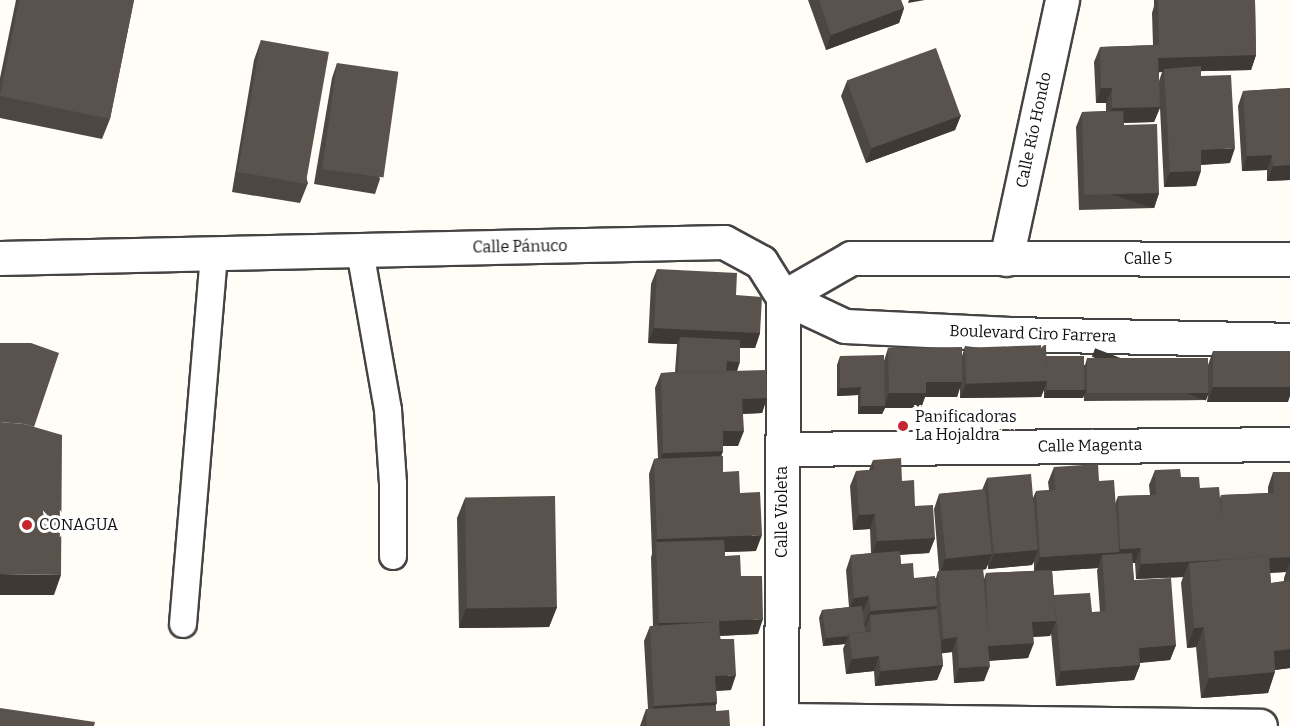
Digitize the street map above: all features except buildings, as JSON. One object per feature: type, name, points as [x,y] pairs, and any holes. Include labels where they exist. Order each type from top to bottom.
[{"type":"street","name":"Calle Río Hondo","points":[[1006,259],[1062,0]]},
{"type":"street","name":"Calle Pánuco","points":[[0,258],[724,242],[761,262],[783,297]]},
{"type":"street","points":[[783,297],[851,258],[1006,259]]},
{"type":"street","name":"Calle 5","points":[[1006,259],[1290,260]]},
{"type":"street","name":"Boulevard Ciro Farrera","points":[[783,297],[845,326],[1010,334],[1290,340]]},
{"type":"street","name":"Calle Violeta","points":[[781,723],[783,297]]},
{"type":"street","name":"Calle Magenta","points":[[782,449],[1290,444]]},
{"type":"street","points":[[781,723],[1260,726]]},
{"type":"lane","points":[[360,250],[388,410],[393,484],[393,556]]},
{"type":"lane","points":[[183,624],[214,254]]},
{"type":"place","name":"Panificadoras La Hojaldra","points":[[903,426]]},
{"type":"place","name":"CONAGUA","points":[[27,525]]}]
